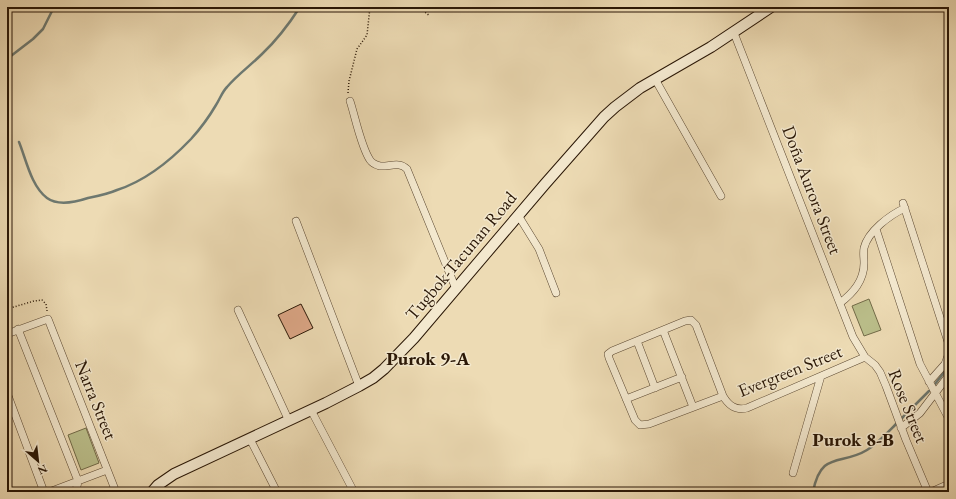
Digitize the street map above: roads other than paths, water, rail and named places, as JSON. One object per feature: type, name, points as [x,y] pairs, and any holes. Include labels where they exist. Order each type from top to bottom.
[{"type":"street","name":"Tugbok-Tacunan Road","points":[[152,492],[158,485],[174,474],[289,421],[372,378],[396,357],[604,117],[627,97],[734,33],[771,7]]},
{"type":"street","name":"Doña Aurora Street","points":[[734,33],[856,344],[865,357]]},
{"type":"street","points":[[655,79],[721,196]]},
{"type":"street","points":[[350,101],[364,148],[371,161],[380,166],[398,165],[404,166],[407,169],[456,288]]},
{"type":"street","points":[[840,303],[853,292],[862,278],[864,246],[867,240],[890,216],[904,206],[949,344]]},
{"type":"street","points":[[518,215],[539,249],[556,293]]},
{"type":"street","points":[[296,221],[359,386]]},
{"type":"street","points":[[876,229],[916,355],[949,419]]},
{"type":"street","points":[[238,310],[289,421]]},
{"type":"street","name":"Narra Street","points":[[18,329],[48,319],[114,491]]},
{"type":"street","points":[[682,377],[626,399],[608,354],[663,330],[691,320],[696,325],[723,396]]},
{"type":"street","points":[[7,334],[18,329],[78,481],[76,492]]},
{"type":"street","points":[[663,330],[693,407]]},
{"type":"street","points":[[637,341],[655,388]]},
{"type":"street","points":[[929,382],[945,364],[949,353]]},
{"type":"street","name":"Evergreen Street","points":[[626,399],[635,420],[640,425],[644,425],[723,396],[731,406],[741,410],[865,357]]},
{"type":"street","name":"Rose Street","points":[[865,357],[875,365],[880,372],[901,428],[928,492]]},
{"type":"street","points":[[901,428],[914,419],[949,375]]},
{"type":"street","points":[[793,472],[821,376]]},
{"type":"street","points":[[7,393],[44,492]]},
{"type":"street","points":[[311,410],[354,492]]},
{"type":"street","points":[[250,439],[278,492]]},
{"type":"street","points":[[49,492],[107,470]]},
{"type":"street","points":[[931,492],[949,484]]},
{"type":"waterway","points":[[7,59],[33,39],[43,29],[54,7]]},
{"type":"waterway","points":[[19,142],[37,187],[47,198],[56,202],[73,202],[107,194],[138,181],[175,155],[191,139],[208,118],[225,89],[273,43],[300,7]]},
{"type":"waterway","points":[[935,384],[949,366]]},
{"type":"waterway","points":[[901,419],[929,391]]},
{"type":"waterway","points":[[813,492],[821,470],[827,464],[833,461],[858,455],[867,450],[879,441],[896,424]]},
{"type":"district","name":"Purok 9-A","points":[[428,358]]},
{"type":"district","name":"Purok 8-B","points":[[853,439]]}]
